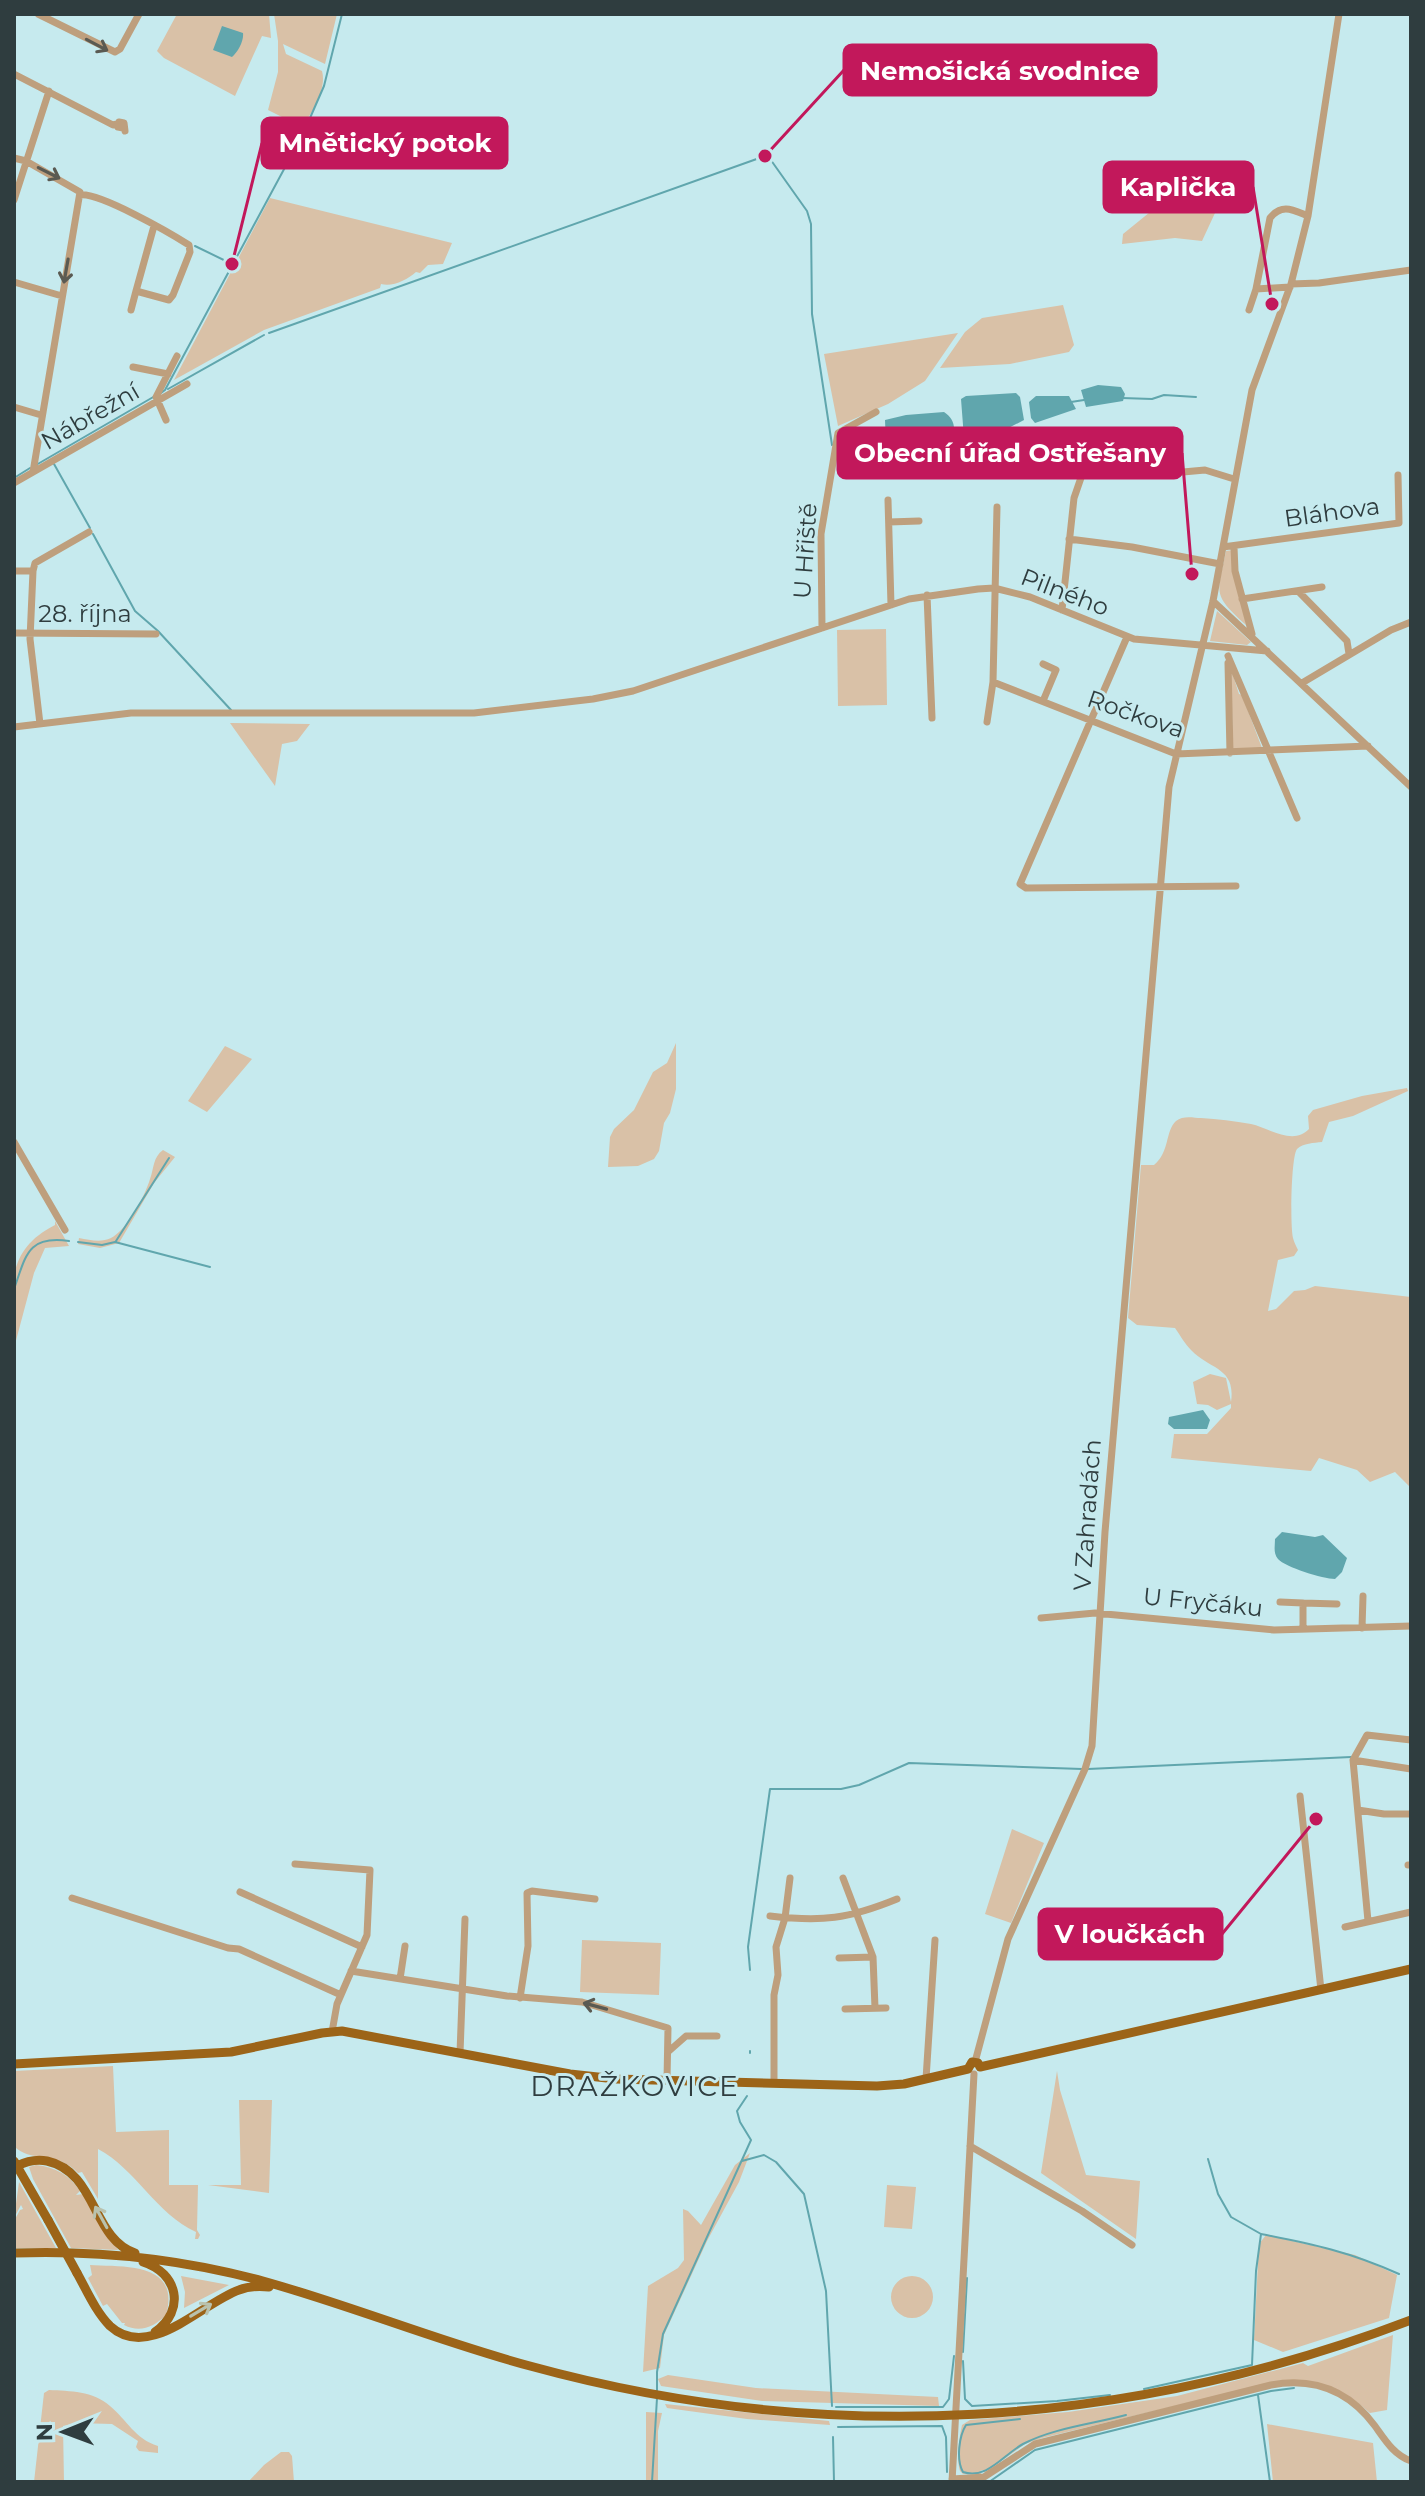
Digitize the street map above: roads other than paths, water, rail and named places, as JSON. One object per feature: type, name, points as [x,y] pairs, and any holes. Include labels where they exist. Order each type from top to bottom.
[{"type":"main road","points":[[14,2064],[231,2052],[332,2032],[355,2033],[580,2076],[877,2086],[926,2079],[1411,1969]]},
{"type":"main road","points":[[162,2260],[131,2251],[117,2241],[81,2184],[66,2169],[39,2160],[16,2163],[108,2323],[125,2335],[141,2337],[165,2332],[241,2289],[262,2286],[291,2290]]},
{"type":"main road","points":[[14,2253],[120,2255],[224,2271],[514,2362],[666,2397],[754,2410],[831,2416],[956,2415],[1071,2407],[1174,2390],[1297,2359],[1411,2320]]},
{"type":"main road","points":[[120,2255],[160,2269],[173,2287],[175,2303],[170,2317],[158,2329],[141,2337]]},
{"type":"street","points":[[38,14],[113,52],[120,49],[139,14]]},
{"type":"street","name":"V Zahradách","points":[[952,2481],[974,2068],[1008,1939],[1085,1769],[1094,1728],[1100,1613],[1169,787],[1213,601],[1252,390],[1291,285],[1308,216],[1339,14]]},
{"type":"street","points":[[14,74],[122,128]]},
{"type":"street","points":[[14,200],[49,91]]},
{"type":"street","points":[[14,158],[26,161],[77,188],[80,195],[33,469]]},
{"type":"street","points":[[80,195],[96,196],[187,243],[190,252],[171,299],[136,291]]},
{"type":"street","points":[[1249,310],[1270,218],[1284,208],[1308,216]]},
{"type":"street","points":[[131,310],[154,226]]},
{"type":"street","points":[[1256,289],[1411,270]]},
{"type":"street","points":[[14,282],[62,296]]},
{"type":"street","points":[[166,420],[156,401],[177,356]]},
{"type":"street","points":[[133,367],[168,374]]},
{"type":"street","name":"Nábřežní","points":[[14,483],[33,469],[53,461],[187,384]]},
{"type":"street","points":[[14,407],[41,415]]},
{"type":"street","points":[[833,471],[838,433],[876,412]]},
{"type":"street","points":[[1062,610],[1074,498],[1084,469],[1114,457],[1172,473],[1205,470],[1234,479]]},
{"type":"street","name":"U Hřiště","points":[[822,628],[821,534],[833,471],[842,478]]},
{"type":"street","name":"Bláhova","points":[[1223,547],[1399,523],[1398,475]]},
{"type":"street","points":[[888,500],[891,605]]},
{"type":"street","points":[[987,722],[993,682],[997,507]]},
{"type":"street","points":[[889,522],[919,521]]},
{"type":"street","points":[[40,724],[31,633],[35,563],[89,532]]},
{"type":"street","points":[[1069,539],[1220,564]]},
{"type":"street","points":[[1234,547],[1235,571],[1252,637]]},
{"type":"street","points":[[14,571],[33,571]]},
{"type":"street","points":[[1242,599],[1322,587]]},
{"type":"street","name":"Pilného","points":[[14,727],[124,713],[474,713],[593,699],[633,691],[927,595],[994,588],[1030,597],[1127,637],[1228,652],[1267,651]]},
{"type":"street","points":[[1298,591],[1347,641],[1349,654]]},
{"type":"street","points":[[927,595],[932,718]]},
{"type":"street","points":[[1213,601],[1411,787]]},
{"type":"street","points":[[1302,683],[1391,630],[1411,622]]},
{"type":"street","name":"28. října","points":[[14,633],[156,634]]},
{"type":"street","points":[[1127,637],[1020,884],[1026,888],[1236,886]]},
{"type":"street","points":[[1228,652],[1297,818]]},
{"type":"street","points":[[1228,652],[1230,753]]},
{"type":"street","points":[[1043,664],[1056,670],[1043,701]]},
{"type":"street","name":"Ročkova","points":[[993,682],[1176,754],[1368,746]]},
{"type":"street","points":[[1400,777],[1411,774]]},
{"type":"street","points":[[14,1142],[65,1230]]},
{"type":"street","points":[[1362,1628],[1363,1596]]},
{"type":"street","name":"U Fryčáku","points":[[1280,1602],[1337,1604]]},
{"type":"street","points":[[1303,1603],[1303,1629]]},
{"type":"street","name":"U Fryčáku","points":[[1041,1618],[1100,1613],[1274,1630],[1411,1626]]},
{"type":"street","points":[[1368,1921],[1353,1760],[1367,1735],[1411,1740]]},
{"type":"street","points":[[1353,1760],[1411,1769]]},
{"type":"street","points":[[1300,1796],[1321,1990]]},
{"type":"street","points":[[1358,1810],[1411,1814]]},
{"type":"street","points":[[295,1864],[370,1870],[367,1935],[341,1995],[332,2032]]},
{"type":"street","points":[[774,2083],[774,1995],[778,1975],[776,1947],[785,1918],[790,1878]]},
{"type":"street","points":[[843,1878],[873,1957],[875,2008]]},
{"type":"street","points":[[520,1998],[528,1946],[527,1893],[532,1891],[595,1899]]},
{"type":"street","points":[[240,1892],[362,1947]]},
{"type":"street","points":[[72,1898],[239,1949],[341,1995]]},
{"type":"street","points":[[770,1916],[824,1920],[855,1915],[897,1899]]},
{"type":"street","points":[[1345,1927],[1411,1912]]},
{"type":"street","points":[[460,2053],[465,1919]]},
{"type":"street","points":[[926,2079],[935,1940]]},
{"type":"street","points":[[400,1979],[405,1946]]},
{"type":"street","points":[[839,1958],[873,1957]]},
{"type":"street","points":[[351,1971],[520,1998],[582,2002],[668,2028],[667,2080]]},
{"type":"street","points":[[845,2009],[886,2008]]},
{"type":"street","points":[[669,2051],[686,2036],[717,2036]]},
{"type":"street","points":[[970,2146],[1082,2211],[1132,2245]]},
{"type":"street","points":[[952,2481],[984,2477],[1027,2447],[1045,2441],[1294,2382],[1318,2384],[1353,2401],[1394,2450],[1411,2461]]},
{"type":"water","points":[[222,26],[243,33],[240,46],[232,57],[213,50]]},
{"type":"water","points":[[1098,385],[1121,387],[1125,394],[1123,401],[1086,407],[1081,390]]},
{"type":"water","points":[[1016,393],[1020,397],[1024,420],[970,448],[964,438],[961,399],[966,396]]},
{"type":"water","points":[[1036,396],[1069,396],[1076,409],[1035,423],[1031,418],[1029,402]]},
{"type":"water","points":[[944,412],[954,425],[950,441],[892,461],[886,445],[885,420]]},
{"type":"water","points":[[1203,1410],[1210,1420],[1207,1429],[1174,1429],[1168,1424],[1169,1417]]},
{"type":"water","points":[[1282,1532],[1315,1537],[1323,1535],[1347,1558],[1342,1572],[1335,1579],[1329,1578],[1282,1562],[1276,1557],[1275,1539]]},
{"type":"waterway","points":[[161,393],[303,134],[324,86],[342,14]]},
{"type":"waterway","points":[[269,333],[768,156],[807,211],[811,224],[812,314],[832,445]]},
{"type":"waterway","points":[[195,246],[232,264]]},
{"type":"waterway","points":[[168,389],[264,335]]},
{"type":"waterway","points":[[1122,398],[1152,399],[1164,395],[1196,397]]},
{"type":"waterway","points":[[36,465],[155,396]]},
{"type":"waterway","points":[[1071,402],[1084,400]]},
{"type":"waterway","points":[[840,456],[882,446]]},
{"type":"waterway","points":[[54,464],[90,528]]},
{"type":"waterway","points":[[14,478],[30,468]]},
{"type":"waterway","points":[[93,534],[135,611],[158,631],[231,710]]},
{"type":"waterway","points":[[116,1241],[169,1158]]},
{"type":"waterway","points":[[14,1289],[30,1250],[44,1241],[69,1241]]},
{"type":"waterway","points":[[78,1242],[102,1245],[115,1242],[210,1267]]},
{"type":"waterway","points":[[1088,1769],[1351,1757]]},
{"type":"waterway","points":[[750,1970],[748,1947],[770,1789],[841,1789],[859,1785],[909,1763],[1082,1769]]},
{"type":"waterway","points":[[657,2392],[663,2334],[751,2140],[737,2111],[747,2096]]},
{"type":"waterway","points":[[742,2161],[764,2155],[776,2162],[804,2194],[826,2291],[832,2406]]},
{"type":"waterway","points":[[1208,2159],[1218,2194],[1231,2217],[1261,2234]]},
{"type":"waterway","points":[[1144,2389],[1252,2365],[1256,2271],[1261,2234],[1331,2250],[1399,2274]]},
{"type":"waterway","points":[[963,2352],[967,2278]]},
{"type":"waterway","points":[[836,2407],[943,2407],[949,2399],[954,2356]]},
{"type":"waterway","points":[[963,2361],[965,2399],[972,2406],[1110,2395]]},
{"type":"waterway","points":[[989,2482],[1035,2450],[1271,2391],[1294,2388]]},
{"type":"waterway","points":[[1258,2395],[1270,2482]]},
{"type":"waterway","points":[[652,2482],[657,2398]]},
{"type":"waterway","points":[[1020,2419],[966,2425],[959,2448],[963,2472],[972,2474],[987,2470],[1023,2444],[1047,2434],[1126,2415]]},
{"type":"waterway","points":[[838,2427],[942,2426],[946,2437],[947,2472]]},
{"type":"waterway","points":[[833,2437],[834,2482]]},
{"type":"place","name":"Nemošická svodnice","points":[[765,156]]},
{"type":"place","name":"Mnětický potok","points":[[232,264]]},
{"type":"place","name":"Kaplička","points":[[1272,304]]},
{"type":"place","name":"Obecní úřad Ostřešany","points":[[1192,574]]},
{"type":"place","name":"V loučkách","points":[[1316,1819]]},
{"type":"district","name":"DRAŽKOVICE","points":[[635,2086]]}]
